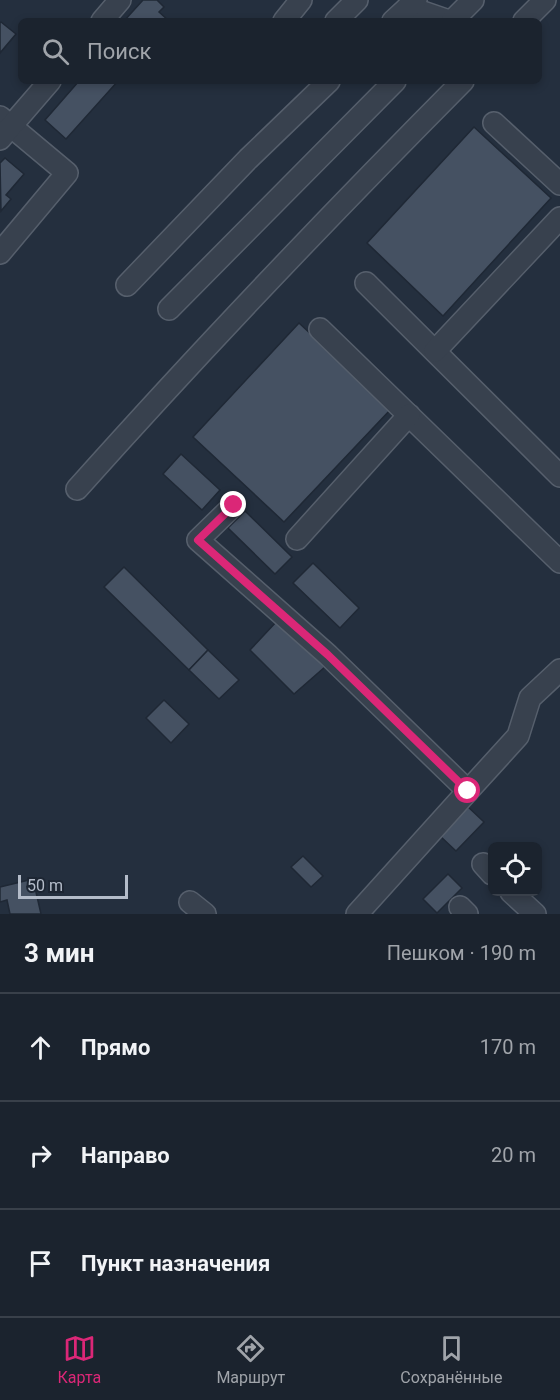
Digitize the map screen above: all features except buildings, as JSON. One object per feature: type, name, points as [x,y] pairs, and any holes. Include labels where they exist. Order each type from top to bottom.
[{"type":"lane","points":[[105,18],[120,0]]},
{"type":"lane","points":[[286,18],[301,0]]},
{"type":"lane","points":[[339,18],[357,0]]},
{"type":"lane","points":[[453,18],[473,0]]},
{"type":"lane","points":[[527,18],[545,0]]},
{"type":"lane","points":[[406,9],[439,18]]},
{"type":"lane","points":[[0,253],[67,173],[4,127],[47,84]]},
{"type":"lane","points":[[127,285],[248,159],[326,84]]},
{"type":"lane","points":[[169,309],[392,84]]},
{"type":"lane","points":[[77,489],[200,352],[460,84]]},
{"type":"lane","points":[[494,123],[560,184]]},
{"type":"lane","points":[[435,351],[560,218]]},
{"type":"lane","points":[[366,283],[560,476]]},
{"type":"lane","points":[[320,329],[560,562]]},
{"type":"lane","points":[[297,539],[409,415]]},
{"type":"lane","points":[[234,505],[198,540],[328,655],[468,791]]},
{"type":"lane","points":[[357,914],[518,736],[530,698],[560,670]]},
{"type":"lane","points":[[516,896],[535,914]]},
{"type":"route","points":[[234,505],[198,540],[328,655],[468,791]]}]
